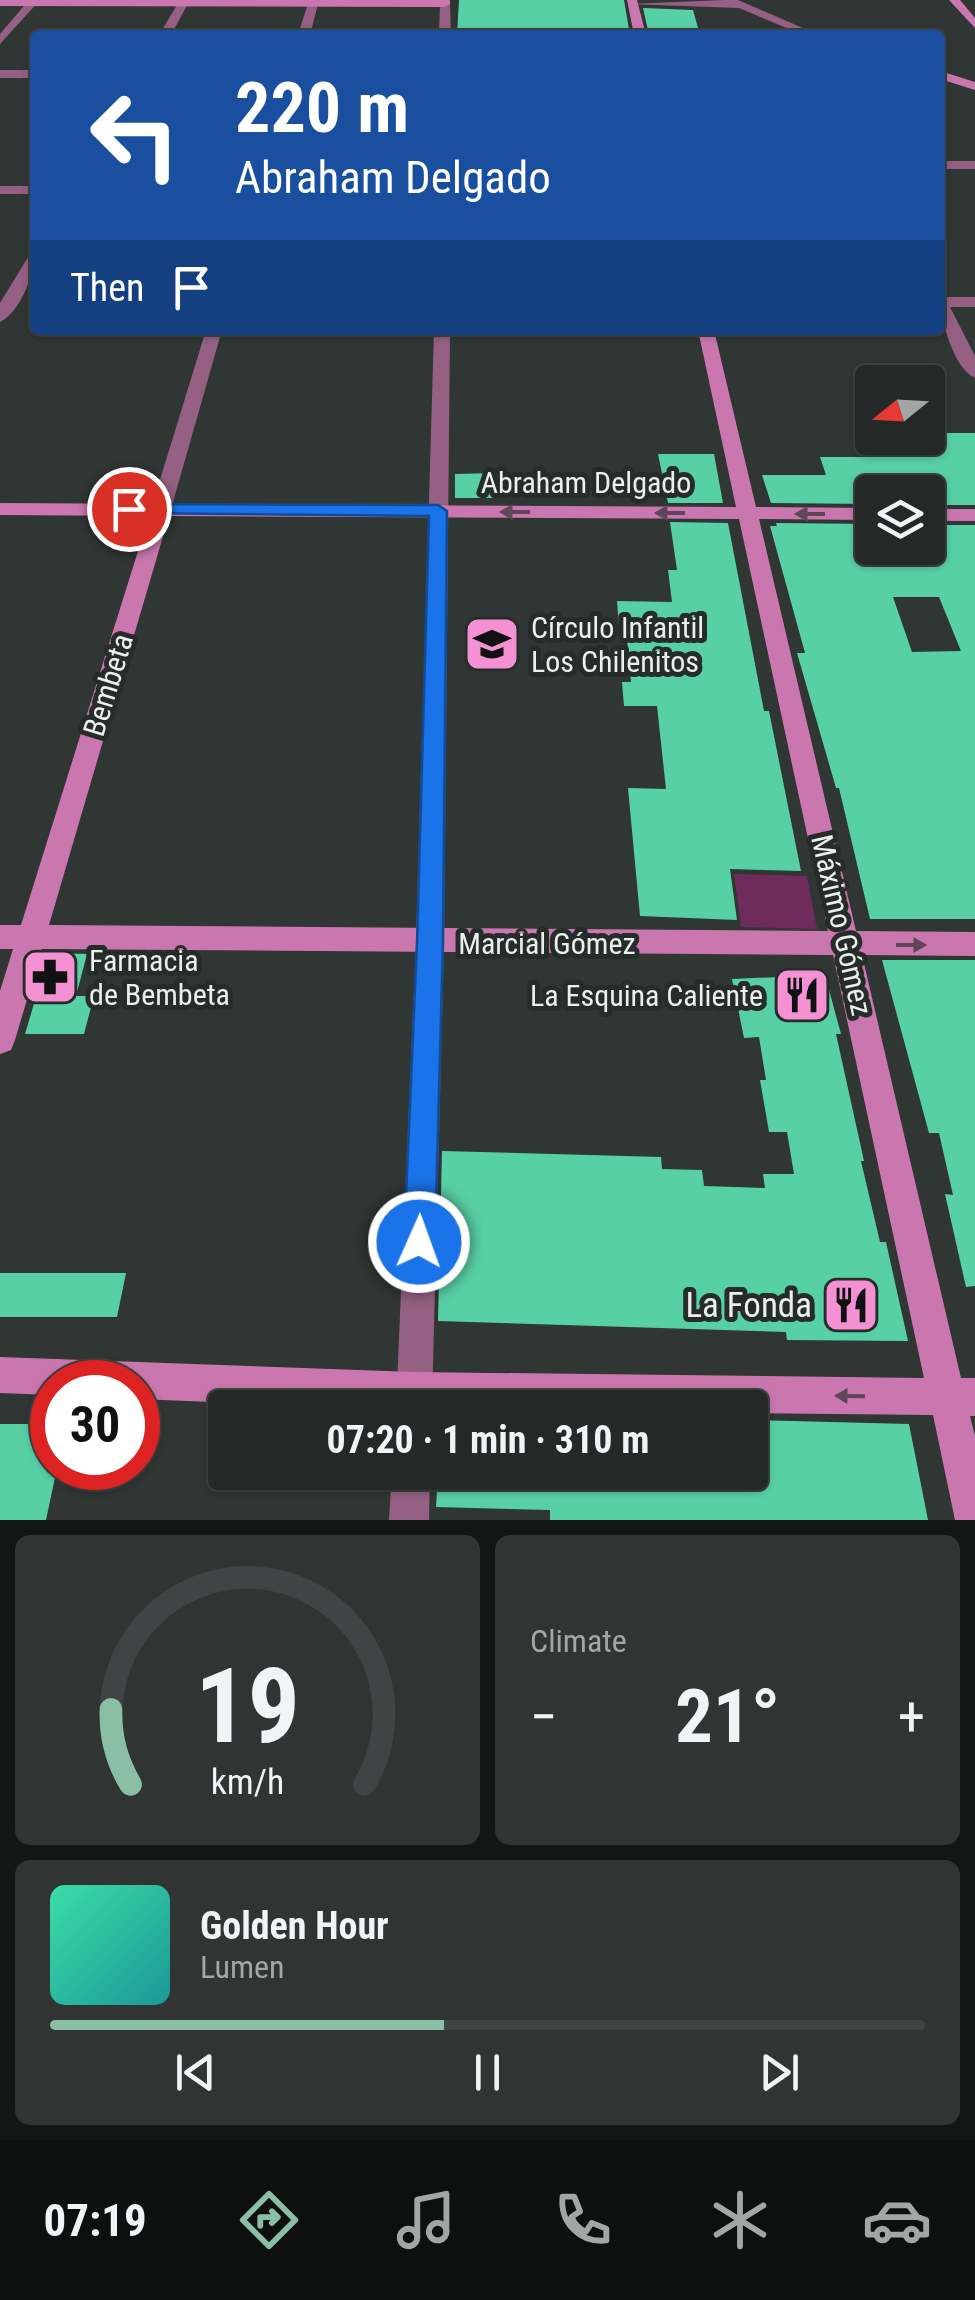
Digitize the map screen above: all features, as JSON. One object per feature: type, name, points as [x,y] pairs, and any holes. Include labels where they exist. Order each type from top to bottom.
[{"type":"main road","points":[[954,0],[975,25]]},
{"type":"main road","points":[[0,4],[445,2]]},
{"type":"main road","points":[[633,2],[639,30]]},
{"type":"main road","points":[[945,73],[956,72],[974,80]]},
{"type":"main road","points":[[945,75],[974,80]]},
{"type":"main road","name":"Máximo Gómez","points":[[707,335],[847,945],[961,1397],[975,1520]]},
{"type":"main road","name":"Abraham Delgado","points":[[0,509],[855,514]]},
{"type":"main road","name":"Bembeta","points":[[0,1040],[161,509]]},
{"type":"main road","points":[[945,515],[975,515]]},
{"type":"main road","name":"Marcial Gómez","points":[[0,937],[975,944]]},
{"type":"main road","points":[[0,1375],[259,1390]]},
{"type":"main road","points":[[768,1398],[961,1397]]},
{"type":"street","points":[[0,41],[33,2]]},
{"type":"street","points":[[168,30],[184,2]]},
{"type":"street","points":[[305,30],[313,2]]},
{"type":"street","points":[[444,30],[445,2]]},
{"type":"street","points":[[633,2],[733,2],[801,30]]},
{"type":"street","points":[[0,74],[30,74]]},
{"type":"street","points":[[945,165],[975,165]]},
{"type":"street","points":[[0,190],[30,190]]},
{"type":"street","points":[[0,317],[6,295],[30,264]]},
{"type":"street","points":[[945,303],[975,302]]},
{"type":"street","points":[[945,313],[975,372]]},
{"type":"street","name":"Bembeta","points":[[161,509],[213,335]]},
{"type":"street","points":[[414,1390],[430,942],[442,335]]},
{"type":"street","points":[[409,1520],[410,1490]]},
{"type":"shaded area","points":[[734,874],[807,876],[817,929],[741,927]]},
{"type":"building","points":[[459,0],[624,0],[629,30],[457,30]]},
{"type":"building","points":[[643,8],[693,10],[699,30],[648,30]]},
{"type":"building","points":[[945,433],[975,433],[975,505],[945,505],[945,475],[855,475],[855,504],[771,503],[762,475],[826,475],[820,457],[945,455]]},
{"type":"building","points":[[658,454],[714,454],[723,503],[668,503]]},
{"type":"building","points":[[497,473],[498,498],[455,498],[455,474]]},
{"type":"building","points":[[670,522],[728,523],[764,711],[769,711],[801,871],[730,869],[737,920],[640,916],[628,788],[666,789],[657,706],[624,706],[622,682],[631,682],[627,639],[620,638],[617,601],[672,602],[668,570],[677,570]]},
{"type":"building","points":[[855,524],[855,565],[945,565],[945,525],[975,525],[975,919],[870,919],[839,788],[797,653],[805,653],[770,526]],"holes":[[[893,597],[939,597],[961,651],[912,652]]]},
{"type":"building","points":[[49,953],[87,954],[76,996],[94,996],[84,1034],[25,1034]]},
{"type":"building","points":[[882,960],[975,960],[975,1286],[966,1287],[945,1194],[953,1195],[939,1133],[929,1133]]},
{"type":"building","points":[[825,975],[841,1034],[836,1034],[861,1161],[880,1242],[886,1242],[908,1341],[787,1340],[786,1332],[438,1321],[442,1151],[661,1157],[662,1169],[702,1170],[704,1186],[765,1188],[763,1174],[794,1174],[787,1132],[769,1132],[760,1080],[766,1080],[759,1037],[744,1038],[732,979]]},
{"type":"building","points":[[0,1273],[126,1273],[117,1317],[0,1317]]},
{"type":"building","points":[[768,1420],[909,1424],[928,1520],[550,1520],[550,1510],[436,1507],[437,1490],[768,1490]]},
{"type":"building","points":[[0,1424],[30,1424],[30,1490],[52,1490],[46,1520],[0,1520]]},
{"type":"place","name":"Círculo Infantil Los Chilenitos","points":[[492,644]]},
{"type":"place","name":"Farmacia de Bembeta","points":[[50,977]]},
{"type":"place","name":"La Esquina Caliente","points":[[802,995]]},
{"type":"place","name":"La Fonda","points":[[851,1305]]},
{"type":"route","points":[[129,509],[438,511],[430,942],[419,1242]]}]
